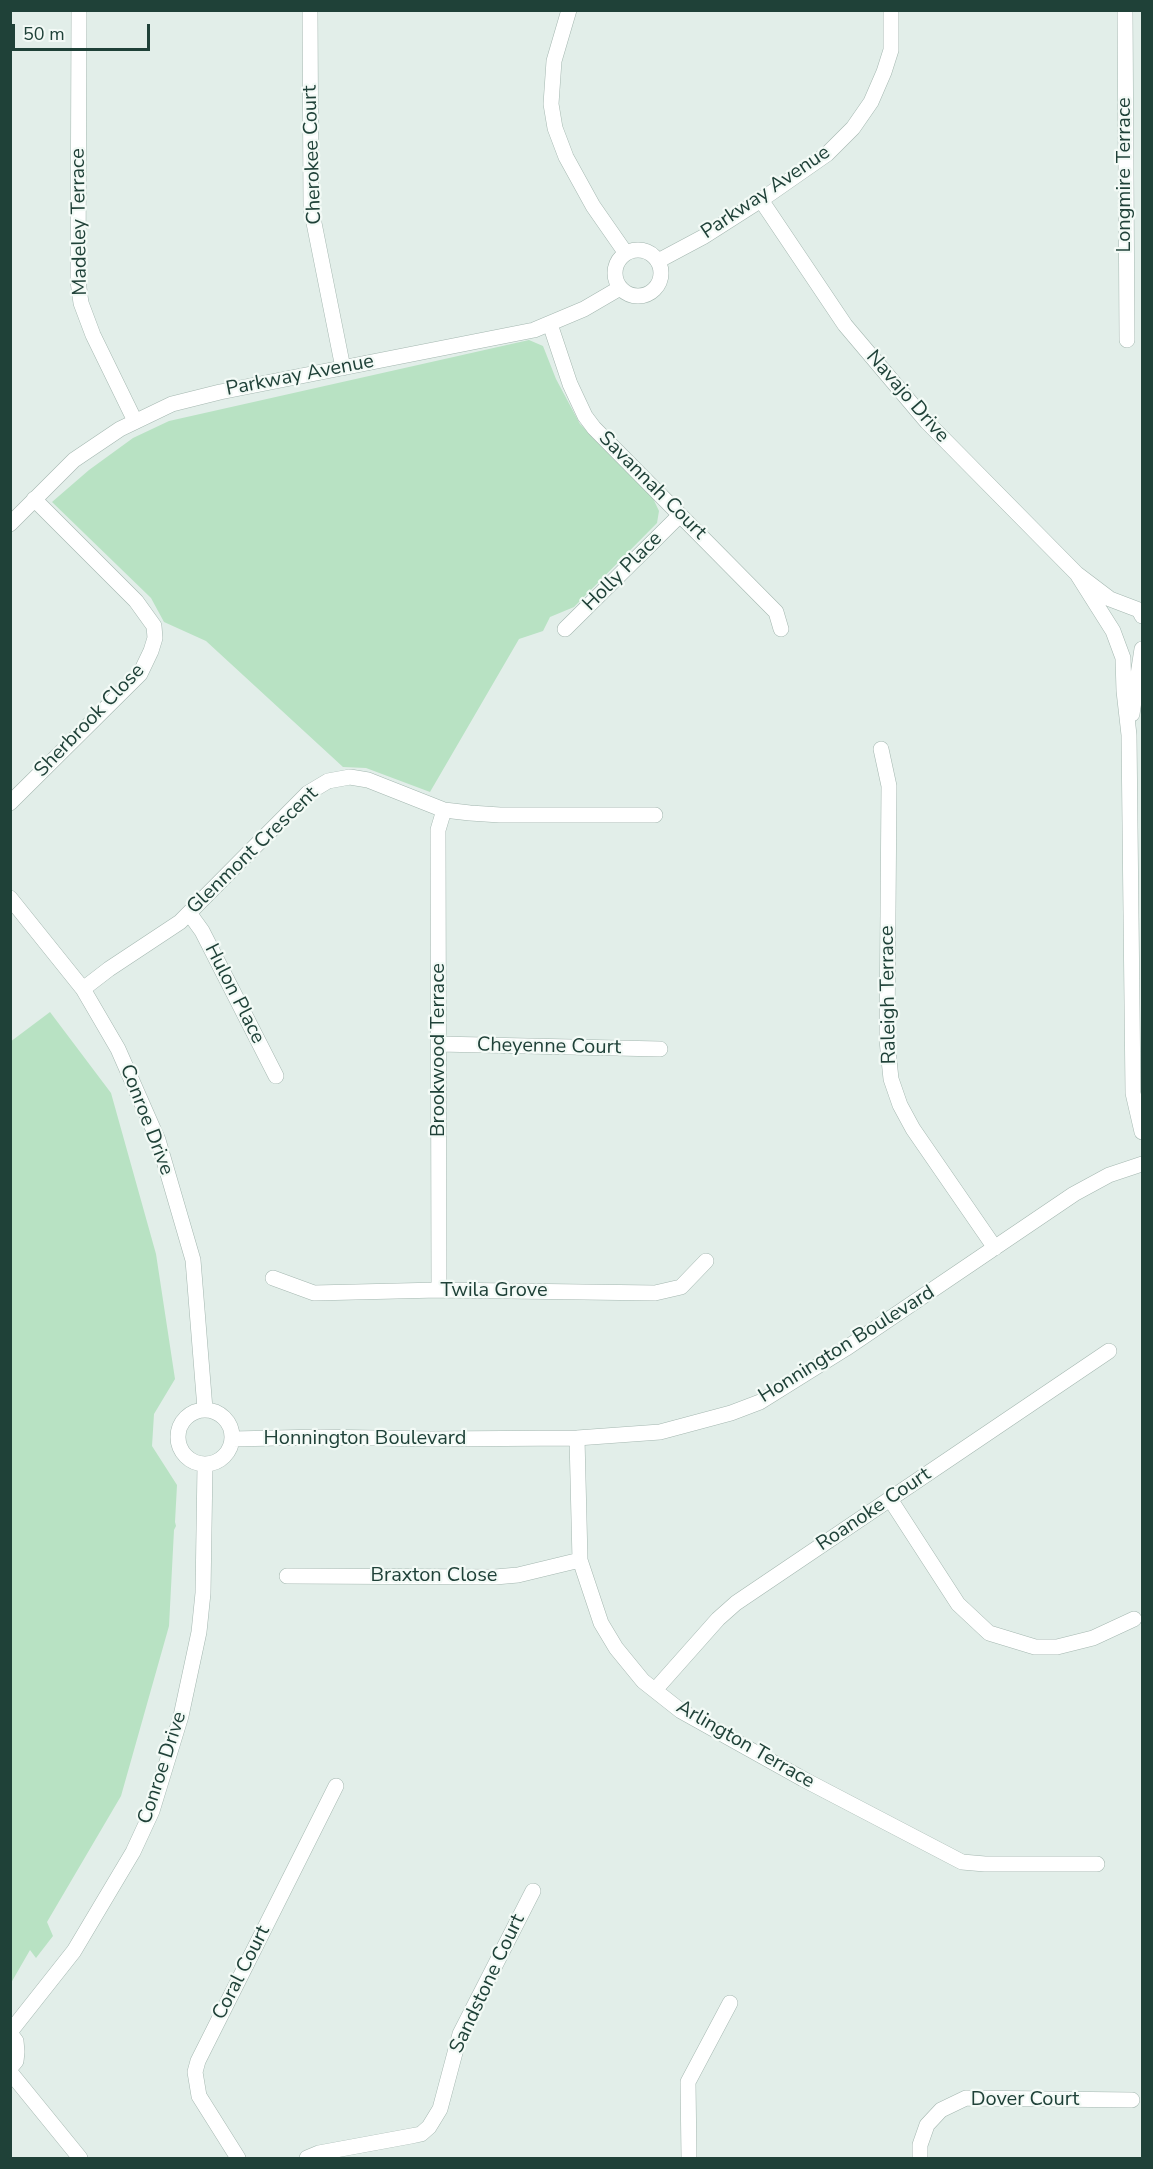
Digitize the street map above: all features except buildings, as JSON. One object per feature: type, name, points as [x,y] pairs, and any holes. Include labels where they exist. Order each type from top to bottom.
[{"type":"street","name":"Madeley Terrace","points":[[79,10],[78,281],[81,303],[89,326],[135,421]]},
{"type":"street","name":"Cherokee Court","points":[[310,10],[311,208],[343,368]]},
{"type":"street","points":[[569,10],[554,61],[551,104],[555,128],[566,157],[593,206],[625,252]]},
{"type":"street","name":"Parkway Avenue","points":[[658,261],[703,237],[761,200],[827,154],[853,128],[871,102],[884,72],[891,50],[891,10]]},
{"type":"street","name":"Longmire Terrace","points":[[1125,10],[1126,340]]},
{"type":"street","name":"Navajo Drive","points":[[761,200],[845,325],[927,422],[1077,574],[1110,599],[1139,610],[1143,616]]},
{"type":"street","points":[[638,249],[647,251],[658,261],[661,273],[660,282],[647,295],[628,295],[615,282],[616,264],[625,252],[638,249]]},
{"type":"street","name":"Parkway Avenue","points":[[10,524],[74,460],[103,439],[172,404],[213,393],[504,337],[550,324],[584,309],[620,288]]},
{"type":"street","name":"Savannah Court","points":[[550,324],[570,384],[585,416],[594,428],[776,612],[781,629]]},
{"type":"street","name":"Sherbrook Close","points":[[10,803],[140,674],[155,638],[154,626],[136,601],[34,500]]},
{"type":"street","name":"Holly Place","points":[[565,629],[680,515]]},
{"type":"street","name":"Navajo Drive","points":[[1077,574],[1113,631],[1123,657],[1129,735],[1133,1093],[1143,1132]]},
{"type":"street","name":"Navajo Drive","points":[[1129,735],[1143,649]]},
{"type":"street","name":"Raleigh Terrace","points":[[881,749],[889,786],[887,1040],[891,1079],[900,1105],[913,1130],[995,1248]]},
{"type":"street","name":"Glenmont Crescent","points":[[83,989],[180,922],[308,793],[328,781],[350,777],[368,780],[444,810],[500,815],[655,815]]},
{"type":"street","name":"Brookwood Terrace","points":[[440,1290],[438,830],[444,810]]},
{"type":"street","name":"Conroe Drive","points":[[10,898],[83,989],[118,1049],[161,1151],[193,1260],[205,1409]]},
{"type":"street","name":"Hulon Place","points":[[189,913],[202,931],[276,1076]]},
{"type":"street","name":"Cheyenne Court","points":[[439,1044],[660,1049]]},
{"type":"street","name":"Honnington Boulevard","points":[[233,1439],[577,1438],[660,1432],[731,1413],[760,1402],[854,1343],[1074,1194],[1109,1175],[1143,1164]]},
{"type":"street","name":"Twila Grove","points":[[273,1278],[314,1293],[440,1290],[655,1293],[681,1287],[706,1261]]},
{"type":"street","name":"Roanoke Court","points":[[655,1690],[718,1619],[736,1603],[1109,1351]]},
{"type":"street","points":[[205,1409],[216,1411],[225,1418],[231,1427],[233,1439],[226,1456],[216,1463],[205,1465],[195,1463],[187,1457],[180,1448],[177,1437],[185,1418],[195,1411],[205,1409]]},
{"type":"street","name":"Arlington Terrace","points":[[577,1438],[580,1560],[601,1623],[616,1648],[643,1681],[681,1711],[782,1768],[962,1862],[1097,1864]]},
{"type":"street","name":"Conroe Drive","points":[[10,2033],[74,1951],[134,1852],[152,1811],[182,1716],[199,1632],[203,1581],[205,1465]]},
{"type":"street","points":[[890,1499],[958,1604],[989,1633],[1035,1647],[1057,1647],[1094,1638],[1134,1619]]},
{"type":"street","name":"Braxton Close","points":[[287,1576],[495,1577],[518,1575],[580,1560]]},
{"type":"street","name":"Coral Court","points":[[238,2158],[199,2096],[195,2072],[198,2061],[336,1786]]},
{"type":"street","name":"Sandstone Court","points":[[307,2158],[319,2153],[411,2136],[429,2127],[440,2109],[460,2034],[533,1891]]},
{"type":"street","points":[[689,2158],[688,2082],[730,2003]]},
{"type":"street","points":[[10,2033],[16,2041],[17,2052],[16,2061],[10,2070],[80,2158]]},
{"type":"street","name":"Dover Court","points":[[920,2158],[920,2145],[927,2125],[941,2110],[966,2098],[1132,2100]]},
{"type":"green space","points":[[529,340],[543,346],[556,379],[580,424],[651,494],[659,511],[657,523],[574,607],[550,617],[543,631],[519,639],[430,792],[366,768],[343,767],[206,641],[164,622],[151,598],[52,502],[89,470],[133,438],[169,421]]},
{"type":"green space","points":[[50,1012],[111,1093],[156,1254],[175,1379],[154,1414],[152,1446],[177,1485],[176,1526],[169,1626],[121,1796],[47,1922],[53,1936],[36,1958],[30,1950],[11,1983],[10,1042]]}]
